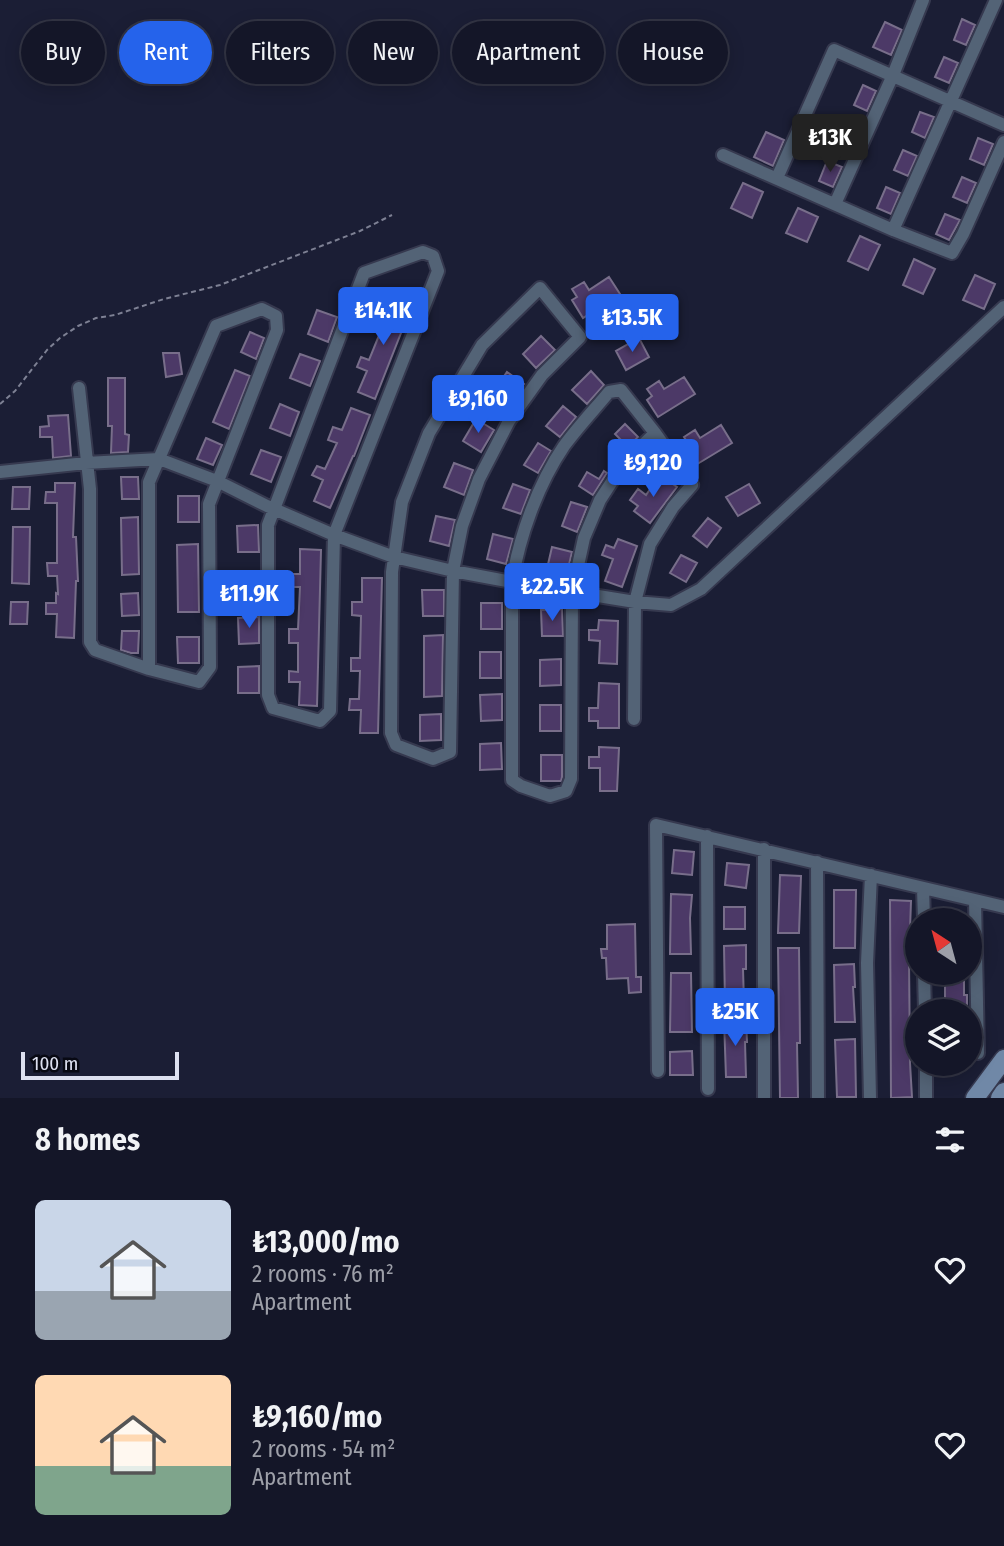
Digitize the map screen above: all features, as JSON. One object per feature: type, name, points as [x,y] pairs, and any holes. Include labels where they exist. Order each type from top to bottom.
[{"type":"main road","points":[[975,1098],[1004,1059]]},
{"type":"main road","points":[[1000,1098],[1004,1092]]},
{"type":"street","points":[[835,204],[893,75],[923,0]]},
{"type":"street","points":[[893,230],[996,0]]},
{"type":"street","points":[[777,178],[835,50],[1004,125]]},
{"type":"street","points":[[723,155],[952,253],[1004,142]]},
{"type":"street","points":[[423,252],[433,256],[438,271],[334,535],[330,711],[320,721],[274,708],[268,695],[268,525],[364,273],[423,252]]},
{"type":"street","points":[[540,288],[580,337],[542,374],[509,421],[479,479],[462,526],[453,571],[450,752],[433,759],[396,745],[391,733],[392,572],[402,502],[429,433],[482,345],[540,288]]},
{"type":"street","points":[[0,472],[159,459],[217,481],[334,535],[394,557],[572,593],[671,604],[701,589],[1004,307]]},
{"type":"street","points":[[79,388],[90,489],[90,642],[95,650],[149,669],[199,681],[210,667],[209,504],[277,330],[276,316],[262,309],[216,326],[149,482],[149,669]]},
{"type":"street","points":[[634,719],[635,602],[650,544],[673,507],[692,485],[655,433],[621,390],[609,392],[564,447],[541,486],[517,554],[512,582],[512,780],[550,796],[566,792],[571,779],[572,593],[584,538],[600,500],[624,463],[655,433]]},
{"type":"street","points":[[658,1071],[656,825],[1004,907]]},
{"type":"street","points":[[707,836],[708,1089]]},
{"type":"street","points":[[764,849],[764,1098]]},
{"type":"street","points":[[817,862],[818,1098]]},
{"type":"street","points":[[870,1098],[867,964],[871,876]]},
{"type":"street","points":[[923,888],[924,908]]},
{"type":"street","points":[[975,900],[977,999]]},
{"type":"street","points":[[926,1076],[926,1098]]},
{"type":"path","points":[[0,404],[15,391],[47,350],[78,326],[96,318],[116,315],[220,285],[360,231],[392,215]]},
{"type":"building","points":[[962,19],[975,25],[966,45],[954,40]]},
{"type":"building","points":[[885,22],[902,30],[891,55],[873,47]]},
{"type":"building","points":[[944,57],[958,63],[949,83],[935,77]]},
{"type":"building","points":[[863,85],[876,91],[867,111],[854,105]]},
{"type":"building","points":[[920,112],[934,117],[925,138],[912,132]]},
{"type":"building","points":[[844,124],[859,130],[850,150],[836,144]]},
{"type":"building","points":[[766,132],[784,140],[773,166],[754,157]]},
{"type":"building","points":[[978,138],[993,144],[984,165],[970,159]]},
{"type":"building","points":[[903,150],[917,156],[908,176],[894,170]]},
{"type":"building","points":[[827,161],[842,167],[833,187],[819,181]]},
{"type":"building","points":[[962,177],[976,183],[967,203],[953,197]]},
{"type":"building","points":[[743,183],[763,192],[752,218],[731,208]]},
{"type":"building","points":[[886,187],[900,193],[891,214],[877,208]]},
{"type":"building","points":[[798,208],[818,217],[807,242],[786,233]]},
{"type":"building","points":[[945,214],[960,220],[949,240],[936,234]]},
{"type":"building","points":[[860,236],[880,245],[868,270],[848,261]]},
{"type":"building","points":[[914,259],[935,269],[923,294],[903,285]]},
{"type":"building","points":[[975,275],[995,284],[984,309],[963,300]]},
{"type":"building","points":[[609,277],[620,294],[583,318],[572,300],[577,297],[572,289],[584,282],[589,290]]},
{"type":"building","points":[[393,298],[412,305],[375,399],[358,392],[367,371],[357,367],[361,357],[369,360],[380,333],[371,330],[376,317],[385,320]]},
{"type":"building","points":[[317,310],[337,317],[328,342],[308,334]]},
{"type":"building","points":[[250,332],[264,338],[256,359],[241,352]]},
{"type":"building","points":[[541,336],[555,350],[536,368],[523,354]]},
{"type":"building","points":[[639,338],[649,357],[626,370],[616,351]]},
{"type":"building","points":[[163,353],[179,353],[182,374],[166,377]]},
{"type":"building","points":[[300,354],[320,361],[310,386],[290,378]]},
{"type":"building","points":[[235,370],[250,376],[229,429],[213,422]]},
{"type":"building","points":[[591,371],[604,385],[587,404],[572,390]]},
{"type":"building","points":[[507,372],[524,384],[509,405],[492,394]]},
{"type":"building","points":[[684,377],[695,394],[658,417],[647,400],[652,396],[647,389],[659,381],[664,389]]},
{"type":"building","points":[[108,378],[125,378],[125,434],[129,435],[128,452],[111,453]]},
{"type":"building","points":[[280,404],[299,412],[290,436],[270,428]]},
{"type":"building","points":[[563,406],[576,417],[560,437],[546,426]]},
{"type":"building","points":[[351,408],[370,415],[330,508],[314,501],[323,480],[312,475],[317,466],[325,469],[337,443],[328,440],[333,427],[342,430]]},
{"type":"building","points":[[68,415],[71,456],[53,458],[52,437],[40,437],[40,427],[49,426],[48,416]]},
{"type":"building","points":[[476,419],[494,430],[481,452],[463,441]]},
{"type":"building","points":[[625,424],[638,437],[628,447],[615,434]]},
{"type":"building","points":[[721,425],[732,443],[694,466],[683,449],[689,445],[684,437],[695,430],[700,438]]},
{"type":"building","points":[[206,438],[222,445],[213,465],[197,459]]},
{"type":"building","points":[[538,443],[551,451],[538,473],[524,465]]},
{"type":"building","points":[[261,450],[281,457],[271,482],[251,474]]},
{"type":"building","points":[[454,463],[473,470],[464,495],[444,487]]},
{"type":"building","points":[[604,471],[607,473],[593,495],[579,486],[587,472],[599,479]]},
{"type":"building","points":[[660,475],[677,487],[650,523],[634,511],[638,506],[630,500],[638,489],[646,495]]},
{"type":"building","points":[[121,477],[138,477],[139,499],[122,499]]},
{"type":"building","points":[[55,483],[75,483],[73,537],[76,537],[78,581],[74,638],[56,637],[57,614],[46,614],[46,603],[56,603],[56,593],[58,594],[57,576],[48,576],[47,563],[57,563],[57,503],[45,503],[46,492],[55,492]]},
{"type":"building","points":[[513,484],[530,490],[521,514],[503,508]]},
{"type":"building","points":[[749,484],[760,503],[738,516],[726,497]]},
{"type":"building","points":[[13,487],[30,487],[29,509],[12,509]]},
{"type":"building","points":[[178,496],[199,496],[199,522],[178,522]]},
{"type":"building","points":[[571,502],[587,507],[577,532],[562,526]]},
{"type":"building","points":[[436,516],[455,520],[449,546],[430,541]]},
{"type":"building","points":[[138,517],[139,574],[122,575],[121,518]]},
{"type":"building","points":[[708,518],[721,528],[707,547],[693,536]]},
{"type":"building","points":[[258,525],[259,552],[238,552],[237,526]]},
{"type":"building","points":[[13,527],[30,527],[29,584],[12,583]]},
{"type":"building","points":[[493,534],[513,539],[506,564],[487,559]]},
{"type":"building","points":[[618,539],[637,546],[622,587],[605,581],[613,559],[602,555],[606,545],[614,548]]},
{"type":"building","points":[[198,544],[199,612],[178,612],[177,545]]},
{"type":"building","points":[[552,547],[572,552],[566,577],[546,573]]},
{"type":"building","points":[[300,549],[321,550],[317,706],[299,705],[300,682],[289,682],[289,671],[298,672],[298,643],[289,643],[289,629],[298,629],[300,587],[290,587],[291,574],[300,574]]},
{"type":"building","points":[[681,555],[697,563],[686,582],[670,573]]},
{"type":"building","points":[[259,575],[259,602],[239,602],[238,576]]},
{"type":"building","points":[[362,578],[382,578],[378,733],[360,733],[361,710],[349,710],[350,699],[359,699],[360,671],[351,671],[351,658],[360,658],[361,616],[352,615],[352,602],[362,602]]},
{"type":"building","points":[[422,590],[444,590],[444,616],[423,616]]},
{"type":"building","points":[[138,593],[139,615],[122,616],[121,594]]},
{"type":"building","points":[[11,602],[28,602],[27,624],[10,624]]},
{"type":"building","points":[[481,603],[502,603],[502,629],[481,629]]},
{"type":"building","points":[[562,609],[563,636],[542,636],[541,610]]},
{"type":"building","points":[[259,617],[259,643],[239,644],[238,618]]},
{"type":"building","points":[[599,620],[618,621],[617,664],[599,663],[600,641],[589,640],[589,630],[598,630]]},
{"type":"building","points":[[122,631],[139,631],[138,653],[121,650]]},
{"type":"building","points":[[443,635],[442,696],[424,697],[424,636]]},
{"type":"building","points":[[177,637],[199,637],[199,663],[178,663]]},
{"type":"building","points":[[480,652],[501,652],[501,678],[480,678]]},
{"type":"building","points":[[561,659],[561,685],[540,686],[540,660]]},
{"type":"building","points":[[259,666],[259,693],[238,693],[238,667]]},
{"type":"building","points":[[599,683],[619,684],[619,728],[598,728],[598,721],[589,721],[589,708],[598,708]]},
{"type":"building","points":[[502,694],[502,720],[481,721],[480,695]]},
{"type":"building","points":[[540,705],[561,705],[561,731],[540,731]]},
{"type":"building","points":[[441,714],[441,740],[420,741],[420,715]]},
{"type":"building","points":[[501,743],[502,769],[480,770],[480,744]]},
{"type":"building","points":[[599,747],[619,748],[617,791],[600,791],[600,768],[589,768],[589,757],[599,757]]},
{"type":"building","points":[[541,755],[562,755],[561,781],[541,781]]},
{"type":"building","points":[[674,850],[694,852],[692,875],[672,873]]},
{"type":"building","points":[[727,863],[749,865],[746,888],[725,885]]},
{"type":"building","points":[[780,875],[801,876],[799,933],[778,933]]},
{"type":"building","points":[[834,890],[856,890],[855,948],[834,948]]},
{"type":"building","points":[[671,894],[692,895],[691,954],[670,954]]},
{"type":"building","points":[[890,900],[911,901],[911,908],[905,908],[905,985],[909,985],[909,999],[905,999],[905,1076],[911,1076],[912,1097],[891,1098]]},
{"type":"building","points":[[724,907],[745,907],[745,929],[724,929]]},
{"type":"building","points":[[635,924],[636,977],[641,977],[641,992],[629,993],[628,978],[607,979],[606,958],[602,958],[601,949],[607,949],[607,925]]},
{"type":"building","points":[[746,945],[746,969],[743,969],[744,1003],[725,1003],[724,946]]},
{"type":"building","points":[[778,948],[799,948],[798,1098],[780,1098]]},
{"type":"building","points":[[854,964],[855,1022],[835,1022],[834,965]]},
{"type":"building","points":[[671,973],[691,973],[692,1032],[670,1032]]},
{"type":"building","points":[[945,985],[964,985],[967,999],[945,999]]},
{"type":"building","points":[[746,1019],[746,1077],[726,1077],[724,1020]]},
{"type":"building","points":[[855,1039],[856,1097],[837,1097],[835,1040]]},
{"type":"building","points":[[692,1051],[693,1075],[670,1075],[670,1052]]}]
